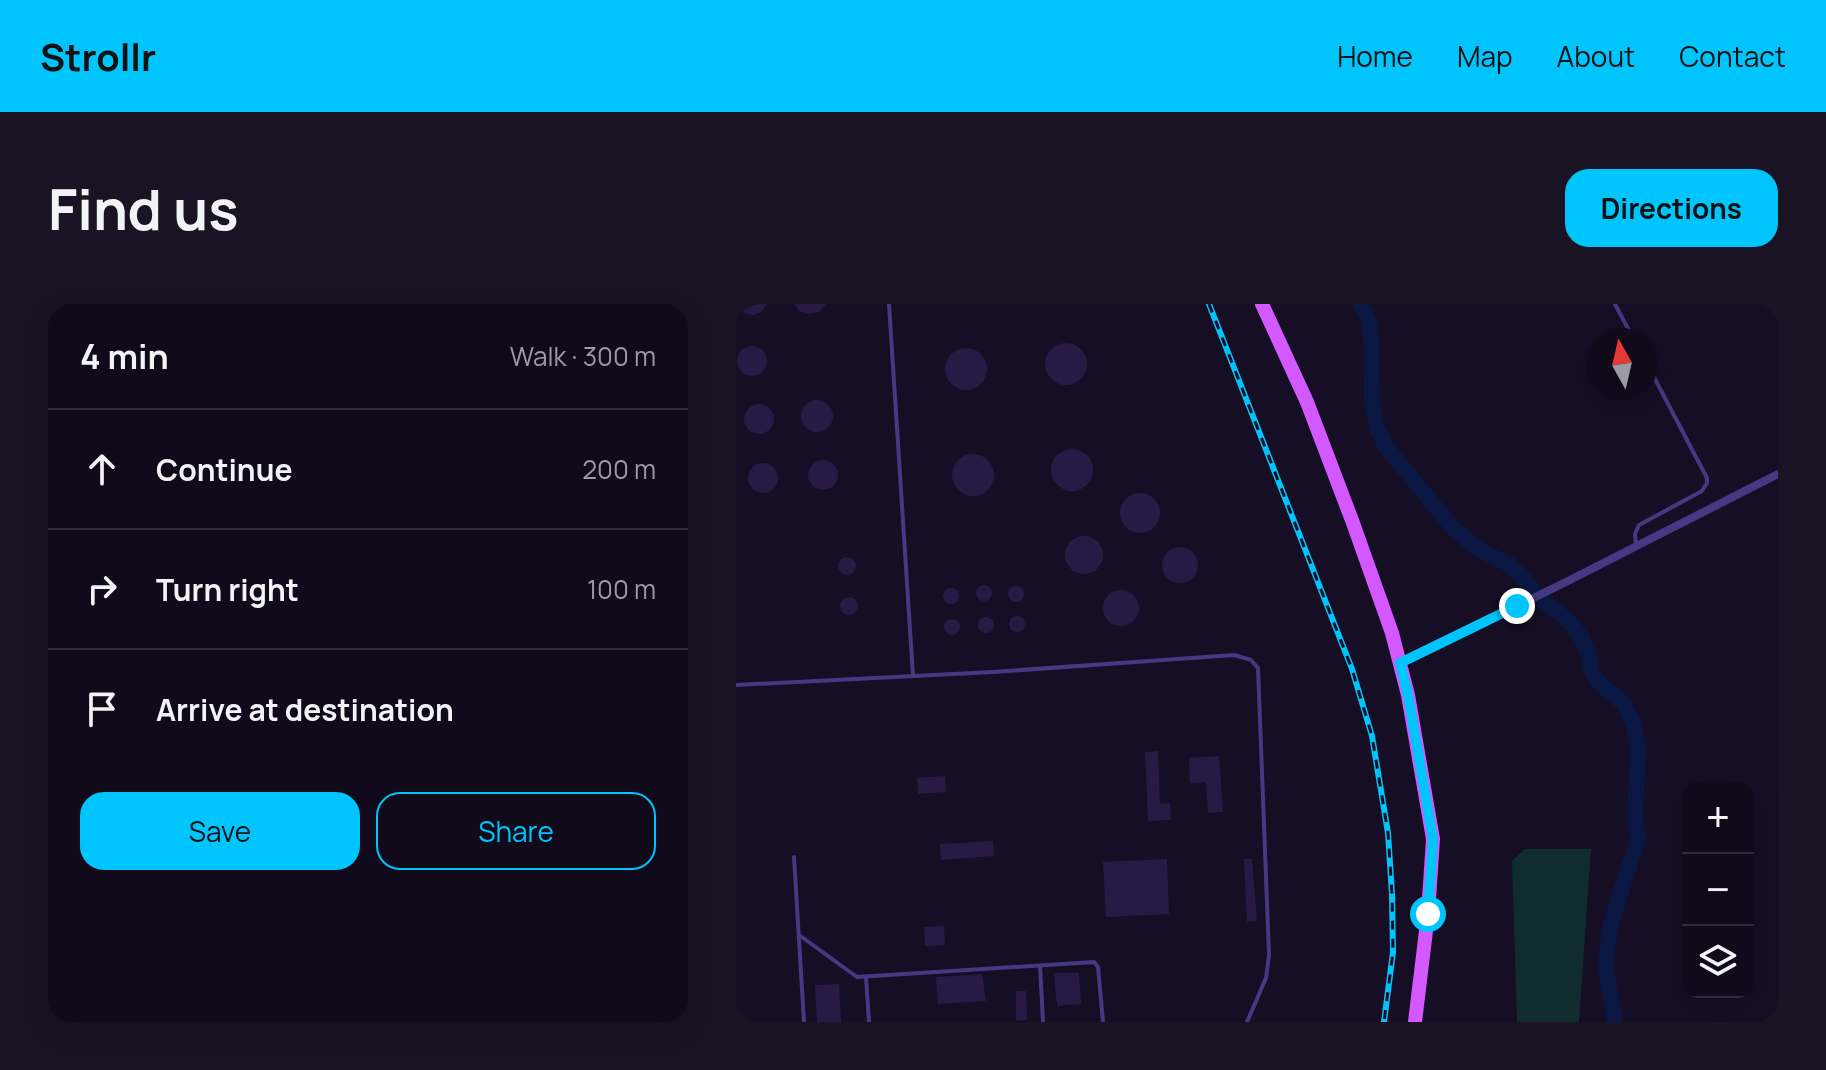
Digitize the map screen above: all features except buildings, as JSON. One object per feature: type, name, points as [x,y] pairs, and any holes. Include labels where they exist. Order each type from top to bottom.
[{"type":"main road","points":[[1262,304],[1312,416],[1388,619],[1408,695],[1433,839],[1415,1022]]},
{"type":"street","points":[[1400,663],[1778,474]]},
{"type":"lane","points":[[889,304],[913,676]]},
{"type":"lane","points":[[1615,304],[1628,328]]},
{"type":"lane","points":[[1637,546],[1635,534],[1639,525],[1702,491],[1707,483],[1658,385]]},
{"type":"lane","points":[[736,685],[1234,655],[1251,660],[1258,668],[1269,955],[1266,978],[1247,1022]]},
{"type":"lane","points":[[794,857],[804,1022]]},
{"type":"lane","points":[[799,935],[857,977],[1094,962],[1098,967],[1103,1022]]},
{"type":"lane","points":[[1040,966],[1043,1022]]},
{"type":"lane","points":[[866,977],[869,1022]]},
{"type":"green space","points":[[1525,849],[1591,849],[1579,1022],[1517,1022],[1512,861]]},
{"type":"waterway","points":[[1361,304],[1369,322],[1371,338],[1372,403],[1377,428],[1386,447],[1453,528],[1473,545],[1509,564],[1536,596],[1570,622],[1581,637],[1592,672],[1599,683],[1624,704],[1633,723],[1638,748],[1635,818],[1638,839],[1610,928],[1607,951],[1606,969],[1615,1022]]},
{"type":"railway","points":[[1209,304],[1352,669],[1372,736],[1388,833],[1392,894],[1393,952],[1384,1022]]},
{"type":"route","points":[[1428,914],[1433,839],[1400,663],[1517,606]]}]
